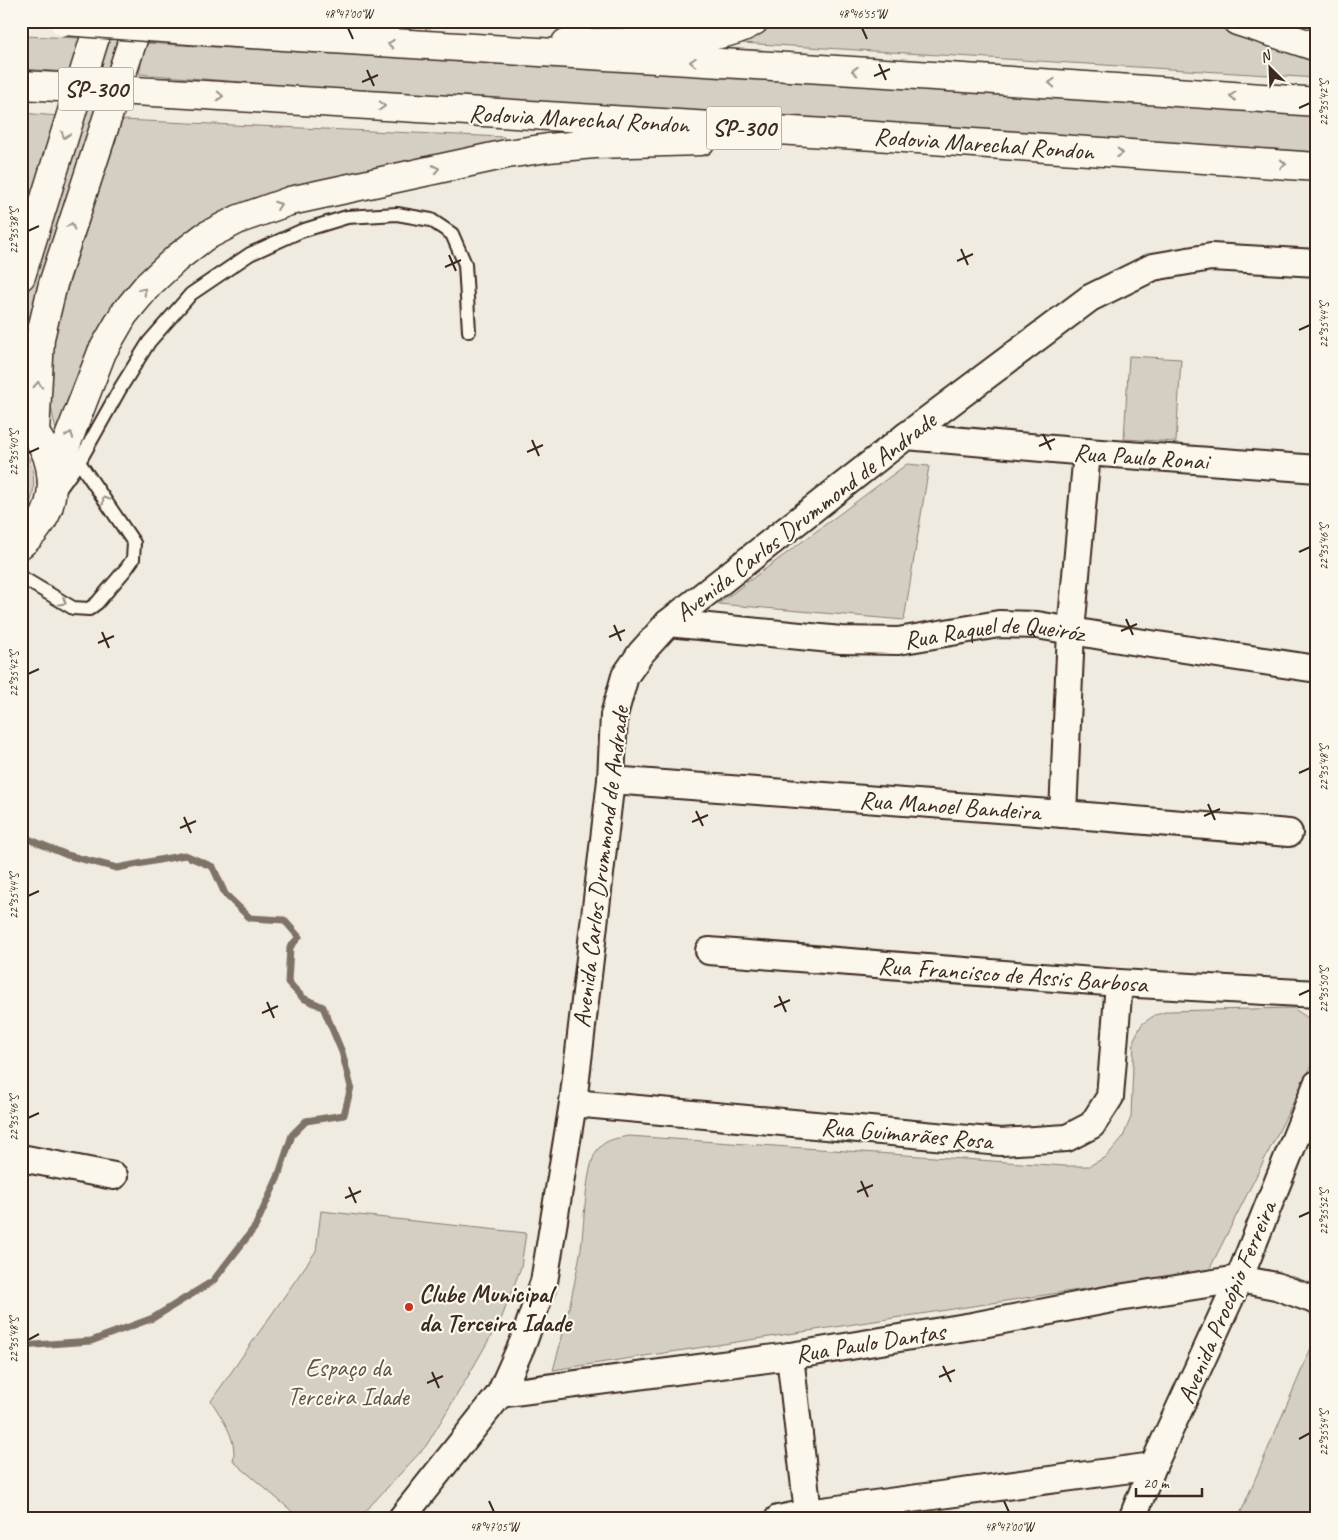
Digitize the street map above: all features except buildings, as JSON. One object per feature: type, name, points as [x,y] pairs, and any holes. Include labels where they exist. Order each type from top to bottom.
[{"type":"main road","points":[[64,21],[432,46],[1081,85],[1317,102]]},
{"type":"main road","points":[[21,276],[100,21]]},
{"type":"main road","points":[[51,492],[48,456],[28,427],[40,338],[53,284],[139,21]]},
{"type":"main road","points":[[432,46],[664,40],[720,35],[754,21]]},
{"type":"main road","points":[[1237,21],[1317,48]]},
{"type":"main road","name":"Rodovia Marechal Rondon","points":[[21,85],[875,136],[1317,167]]},
{"type":"main road","points":[[21,544],[39,527],[102,352],[124,314],[148,285],[177,258],[204,237],[239,219],[290,201],[507,154],[548,148],[605,144],[875,136]]},
{"type":"street","name":"Avenida Carlos Drummond de Andrade","points":[[401,1519],[500,1394],[524,1340],[544,1282],[573,1103],[611,780],[614,715],[625,676],[641,653],[668,623],[906,436],[1090,298],[1153,267],[1212,257],[1317,263]]},
{"type":"street","name":"Rua Paulo Ronai","points":[[906,436],[1317,469]]},
{"type":"street","points":[[1063,814],[1071,631],[1087,452]]},
{"type":"street","name":"Rua Raquel de Queiróz","points":[[668,623],[841,640],[898,641],[999,624],[1037,625],[1317,669]]},
{"type":"street","name":"Rua Manoel Bandeira","points":[[611,780],[1288,833]]},
{"type":"street","name":"Rua Francisco de Assis Barbosa","points":[[709,951],[1119,983],[1317,994]]},
{"type":"street","name":"Rua Guimarães Rosa","points":[[573,1103],[1000,1142],[1067,1138],[1092,1125],[1110,1097],[1119,983]]},
{"type":"street","name":"Avenida Procópio Ferreira","points":[[1132,1519],[1153,1466],[1239,1279],[1317,1084]]},
{"type":"street","points":[[21,1158],[114,1176]]},
{"type":"street","name":"Rua Paulo Dantas","points":[[500,1394],[790,1356],[972,1326],[1112,1299],[1239,1279],[1276,1286],[1317,1301]]},
{"type":"street","points":[[790,1356],[808,1513]]},
{"type":"street","points":[[778,1519],[808,1513],[1153,1466]]},
{"type":"lane","points":[[51,492],[79,462],[121,387],[150,342],[191,294],[250,254],[301,231],[347,217],[396,214],[432,220],[452,234],[464,264],[469,331]]},
{"type":"lane","points":[[21,577],[73,608],[89,609],[102,597],[132,559],[134,543],[79,462]]},
{"type":"green space","points":[[116,21],[124,21],[35,296],[24,354],[23,400],[21,399],[21,309],[33,280]]},
{"type":"green space","points":[[527,21],[731,21],[672,30]]},
{"type":"green space","points":[[771,21],[1212,21],[1281,48],[1317,58],[1317,78],[742,43]]},
{"type":"green space","points":[[21,36],[82,38],[69,72],[21,69]]},
{"type":"green space","points":[[145,43],[970,90],[1317,112],[1317,152],[282,89],[279,85],[139,74]]},
{"type":"green space","points":[[21,113],[59,116],[21,222]]},
{"type":"green space","points":[[122,120],[504,137],[506,143],[183,238],[58,436],[51,407],[50,393],[50,365],[57,321]]},
{"type":"green space","points":[[1129,356],[1181,359],[1176,442],[1124,439]]},
{"type":"green space","points":[[21,445],[31,464],[34,483],[31,502],[21,521]]},
{"type":"green space","points":[[907,464],[929,466],[904,620],[718,604]]},
{"type":"green space","points":[[1293,1008],[1308,1018],[1317,1035],[1314,1061],[1209,1270],[553,1370],[580,1254],[590,1169],[598,1149],[608,1141],[629,1136],[1065,1166],[1089,1166],[1106,1157],[1123,1137],[1131,1117],[1134,1039],[1142,1024],[1155,1015],[1169,1011]]},
{"type":"green space","name":"Espaço da Terceira Idade","points":[[321,1211],[526,1233],[521,1267],[502,1317],[467,1378],[426,1446],[358,1519],[301,1519],[233,1461],[234,1453],[231,1437],[211,1401],[316,1251]]},
{"type":"green space","points":[[1317,1334],[1317,1519],[1238,1519]]},
{"type":"waterway","points":[[21,836],[67,855],[117,868],[185,855],[213,867],[225,894],[250,918],[284,920],[299,937],[290,947],[288,982],[303,998],[323,1007],[342,1052],[351,1087],[344,1115],[306,1121],[292,1135],[278,1177],[255,1227],[213,1281],[153,1318],[91,1341],[21,1346]]},
{"type":"place","name":"Clube Municipal da Terceira Idade","points":[[409,1307]]}]
